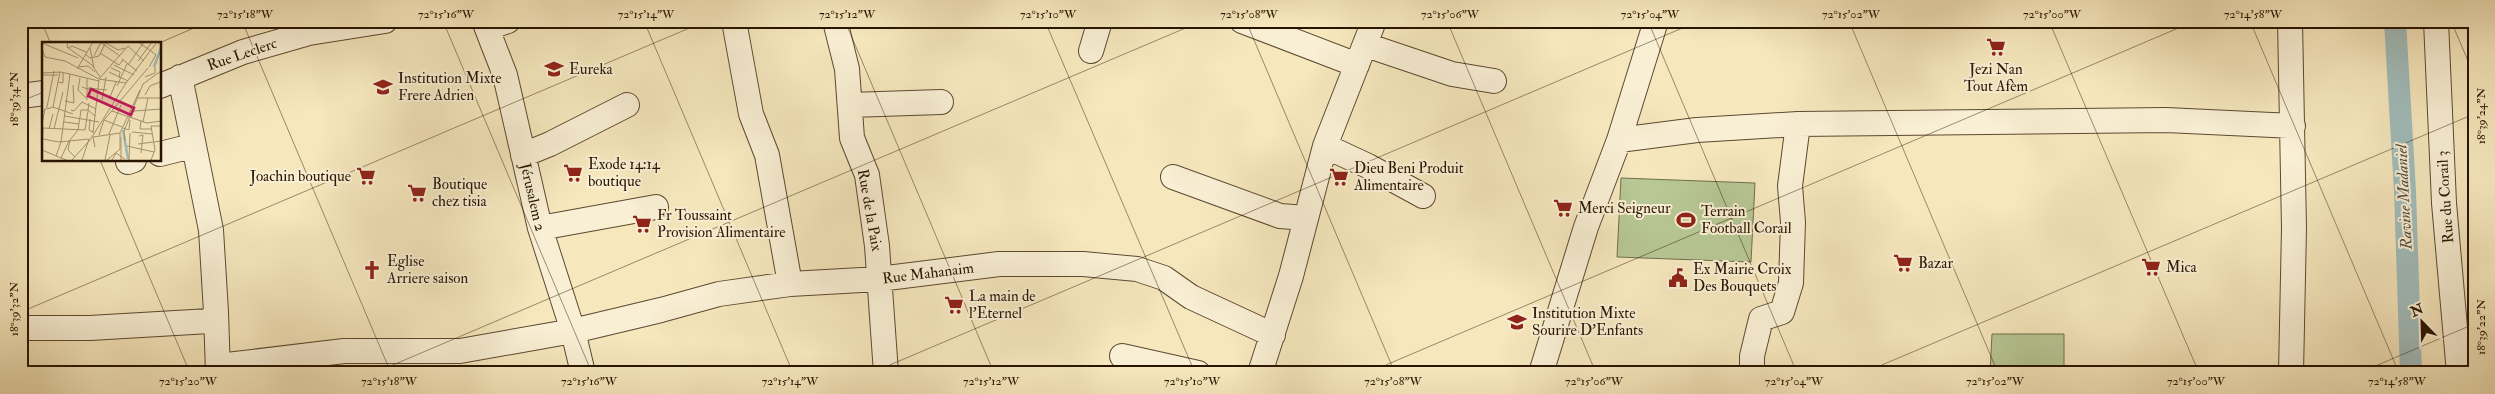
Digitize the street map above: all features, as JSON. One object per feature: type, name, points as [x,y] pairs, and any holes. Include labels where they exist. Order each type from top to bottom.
[{"type":"street","name":"Rue Leclerc","points":[[170,81],[243,52],[309,33],[385,21]]},
{"type":"street","points":[[734,21],[751,114],[767,155],[790,284]]},
{"type":"street","name":"Rue de la Paix","points":[[835,21],[847,69],[852,138],[866,175],[880,279],[886,373]]},
{"type":"street","points":[[1091,51],[1100,21]]},
{"type":"street","points":[[1242,21],[1361,55],[1494,81]]},
{"type":"street","points":[[1260,373],[1273,335],[1325,146],[1374,21]]},
{"type":"street","points":[[2290,21],[2294,228],[2291,373]]},
{"type":"street","name":"Rue du Corail 3","points":[[2436,21],[2444,203],[2459,373]]},
{"type":"street","name":"Jérusalem 2","points":[[493,23],[540,228],[573,331],[583,373]]},
{"type":"street","points":[[1541,373],[1586,227],[1619,140],[1650,26]]},
{"type":"street","points":[[170,81],[192,146],[211,230],[218,370]]},
{"type":"street","points":[[21,96],[42,93]]},
{"type":"street","points":[[850,105],[941,102]]},
{"type":"street","points":[[523,154],[550,144],[627,105]]},
{"type":"street","points":[[1619,140],[1697,130],[1798,124],[2166,120],[2293,126]]},
{"type":"street","points":[[1752,373],[1752,356],[1761,320],[1782,312],[1791,284],[1793,222],[1790,186],[1798,124]]},
{"type":"street","points":[[161,154],[192,146]]},
{"type":"street","points":[[1325,146],[1423,196]]},
{"type":"street","points":[[1173,177],[1280,216],[1306,218]]},
{"type":"street","points":[[540,228],[656,208]]},
{"type":"street","name":"Rue Mahanaim","points":[[218,370],[344,351],[460,351],[573,331],[719,294],[790,284],[880,279],[998,264],[1084,264],[1137,269],[1164,278],[1191,296],[1273,335]]},
{"type":"street","points":[[21,328],[90,328],[210,321],[216,312]]},
{"type":"street","points":[[1122,356],[1198,373]]},
{"type":"green space","name":"Terrain Football Corail","points":[[1621,178],[1755,183],[1751,262],[1617,257]]},
{"type":"green space","points":[[1992,334],[2064,334],[2064,373],[1990,373]]},
{"type":"waterway","name":"Ravine Madaniel","points":[[2395,21],[2405,191],[2411,373]]},
{"type":"place","name":"Jezi Nan Tout Afèm","points":[[1996,47]]},
{"type":"place","name":"Eureka","points":[[554,69]]},
{"type":"place","name":"Institution Mixte Frere Adrien","points":[[383,87]]},
{"type":"place","name":"Exode 14:14 boutique","points":[[573,173]]},
{"type":"place","name":"Joachin boutique","points":[[366,176]]},
{"type":"place","name":"Dieu Beni Produit Alimentaire","points":[[1339,177]]},
{"type":"place","name":"Boutique chez tisia","points":[[417,193]]},
{"type":"place","name":"Merci Seigneur","points":[[1563,208]]},
{"type":"place","name":"Terrain Football Corail","points":[[1686,220]]},
{"type":"place","name":"Fr Toussaint Provision Alimentaire","points":[[642,224]]},
{"type":"place","name":"Bazar","points":[[1903,263]]},
{"type":"place","name":"Mica","points":[[2151,267]]},
{"type":"place","name":"Eglise Arriere saison","points":[[372,270]]},
{"type":"place","name":"Ex Mairie Croix Des Bouquets","points":[[1678,278]]},
{"type":"place","name":"La main de l'Eternel","points":[[954,305]]},
{"type":"place","name":"Institution Mixte Sourire D'Enfants","points":[[1517,322]]}]
